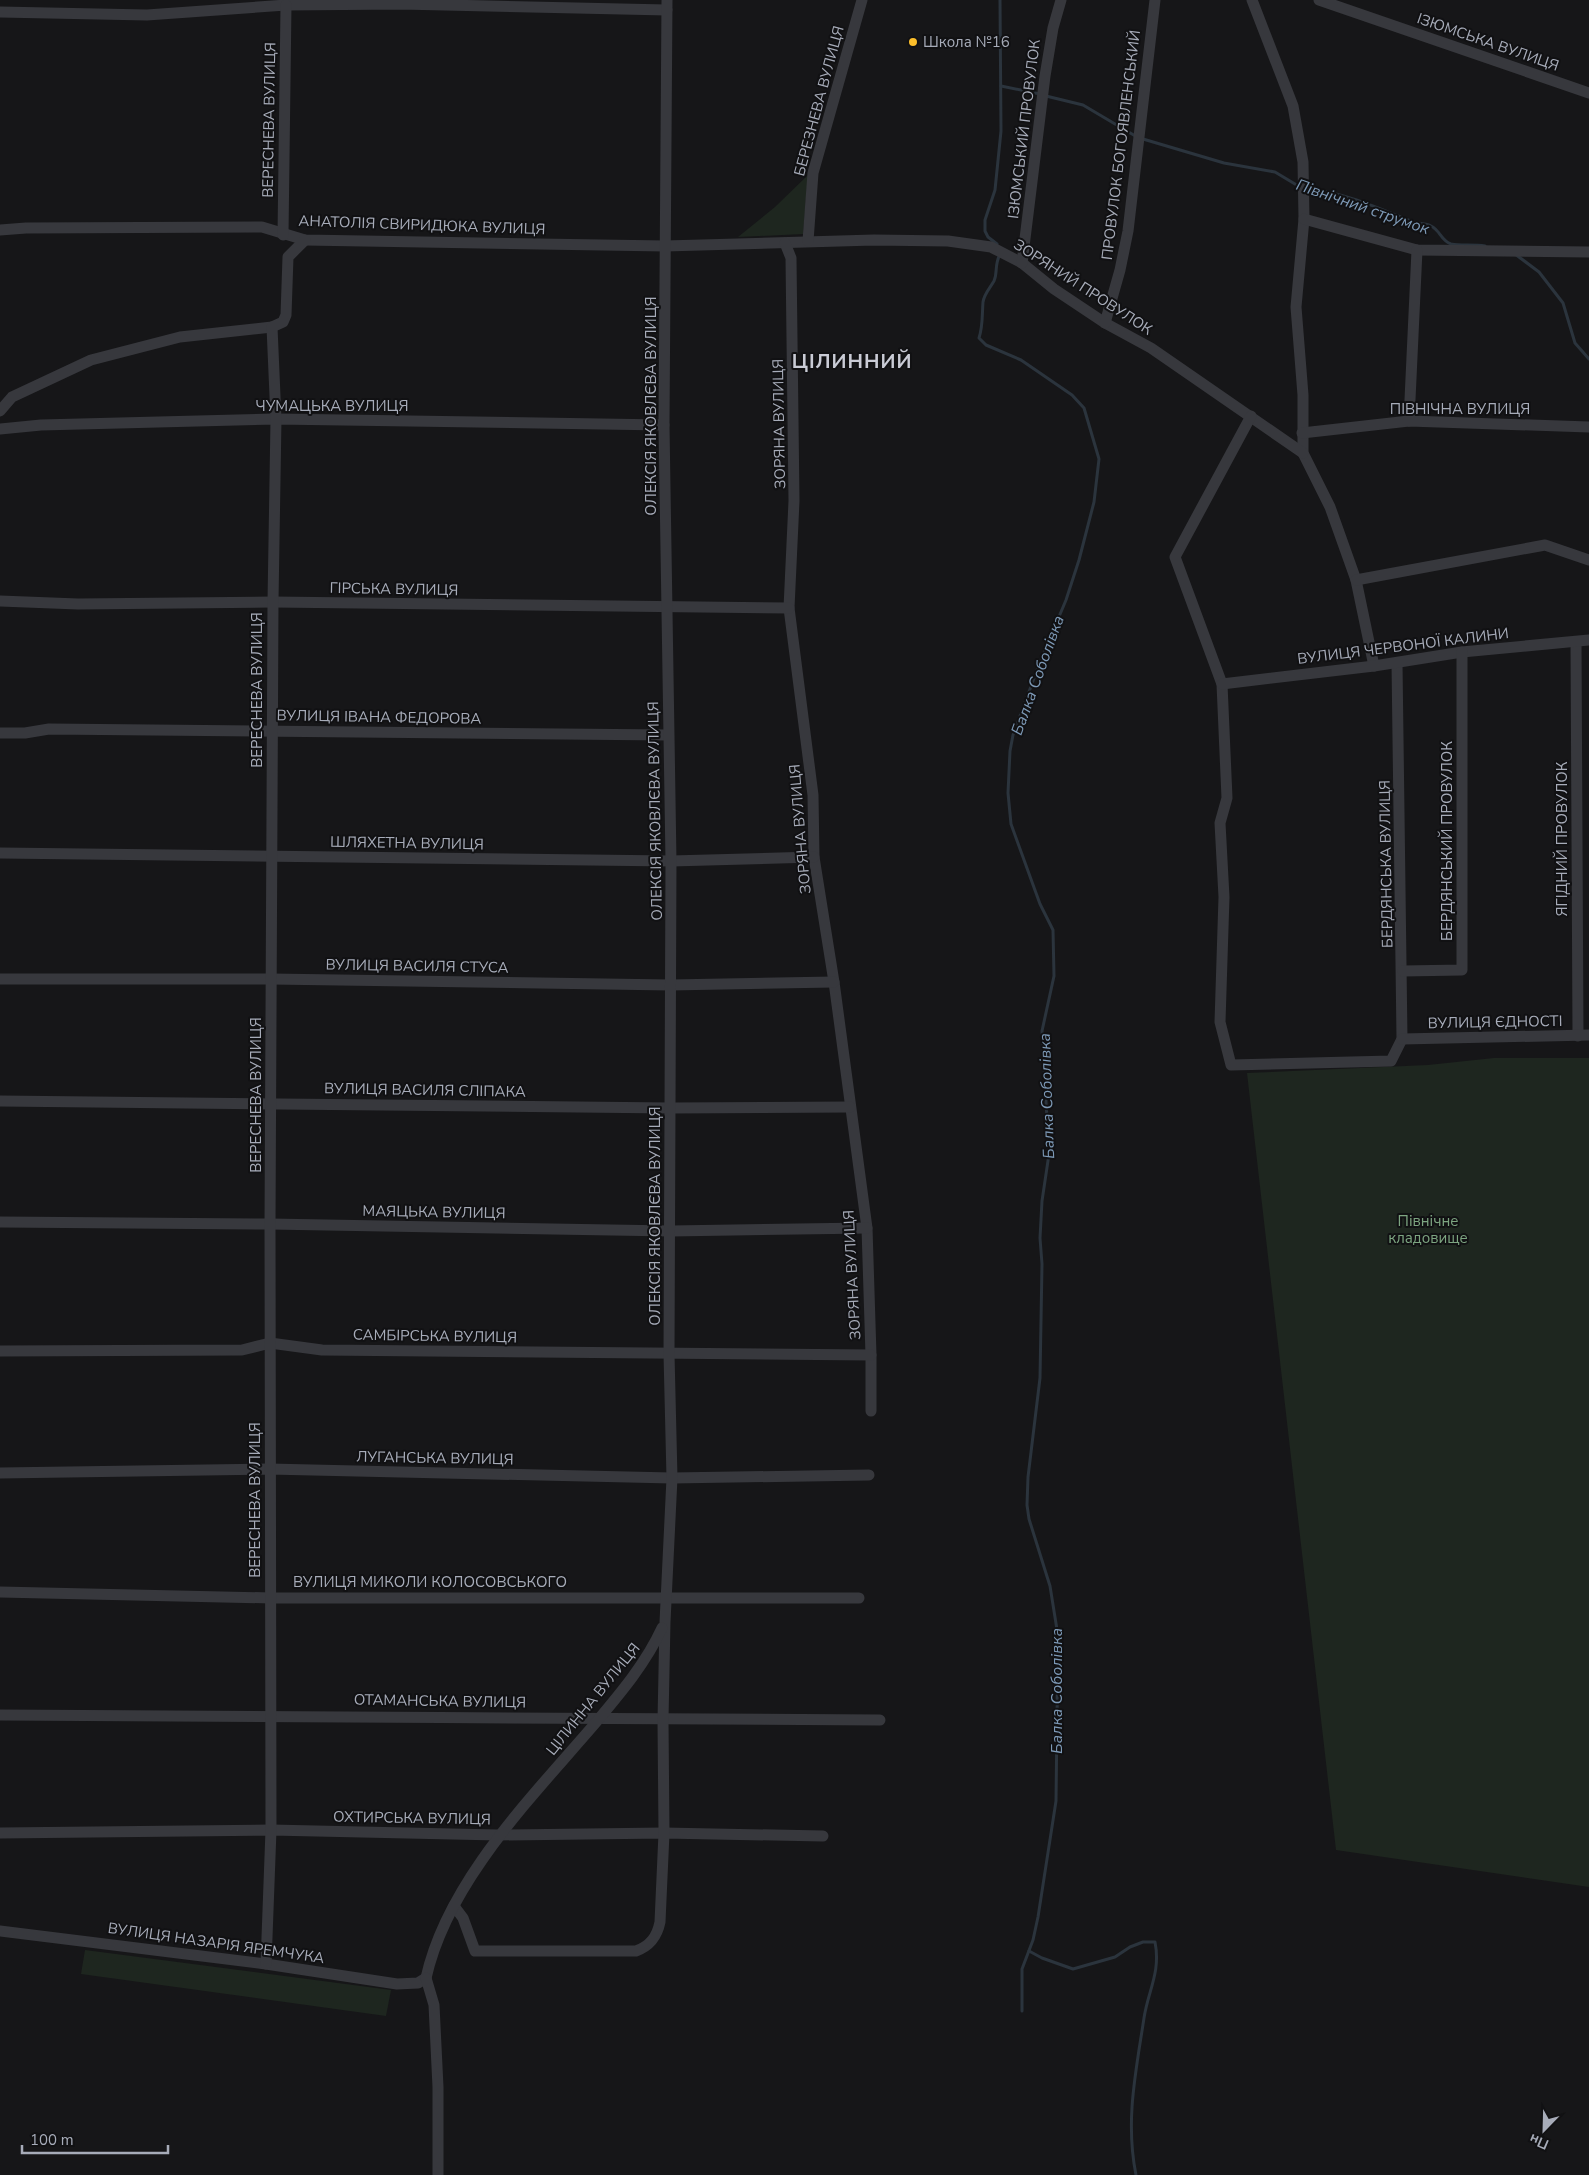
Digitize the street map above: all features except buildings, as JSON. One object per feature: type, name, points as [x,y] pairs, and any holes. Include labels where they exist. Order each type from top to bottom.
[{"type":"street","name":"БЕРЕЗНЕВА ВУЛИЦЯ","points":[[808,241],[813,173],[862,0]]},
{"type":"street","name":"ІЗЮМСЬКИЙ ПРОВУЛОК","points":[[1022,264],[1045,76],[1053,28],[1061,0]]},
{"type":"street","name":"ПРОВУЛОК БОГОЯВЛЕНСЬКИЙ","points":[[1105,322],[1120,270],[1128,231],[1155,0]]},
{"type":"street","points":[[1252,0],[1293,106],[1303,162],[1304,219],[1296,307],[1303,395],[1303,453],[1330,507],[1356,580],[1374,666]]},
{"type":"street","name":"ІЗЮМСЬКА ВУЛИЦЯ","points":[[1320,0],[1589,94]]},
{"type":"street","points":[[0,12],[147,15],[286,5],[401,2],[667,5]]},
{"type":"street","name":"ВЕРЕСНЕВА ВУЛИЦЯ","points":[[283,235],[286,5]]},
{"type":"street","name":"ОЛЕКСІЯ ЯКОВЛЄВА ВУЛИЦЯ","points":[[665,1622],[672,1478],[669,1354],[671,1231],[671,861],[664,425],[667,5]]},
{"type":"street","points":[[1304,219],[1417,250],[1589,252]]},
{"type":"street","name":"АНАТОЛІЯ СВИРИДЮКА ВУЛИЦЯ","points":[[0,230],[26,228],[262,227],[304,240],[665,246],[785,243]]},
{"type":"street","points":[[0,411],[12,398],[91,360],[180,337],[272,327],[283,322],[286,315],[288,257],[304,240]]},
{"type":"street","name":"ЗОРЯНИЙ ПРОВУЛОК","points":[[785,243],[808,241],[948,241],[991,247],[1022,264],[1054,289],[1105,322],[1151,348],[1303,453]]},
{"type":"street","name":"ЗОРЯНА ВУЛИЦЯ","points":[[785,243],[791,258],[795,441],[794,501],[788,608],[813,795],[814,857],[834,982],[867,1228],[871,1355],[870,1411]]},
{"type":"street","points":[[1409,422],[1417,250]]},
{"type":"street","name":"ВЕРЕСНЕВА ВУЛИЦЯ","points":[[266,1964],[271,1830],[269,1469],[272,602],[276,419],[272,327]]},
{"type":"street","points":[[1222,684],[1175,557],[1251,416]]},
{"type":"street","name":"ЧУМАЦЬКА ВУЛИЦЯ","points":[[0,429],[41,425],[276,419],[664,425]]},
{"type":"street","name":"ПІВНІЧНА ВУЛИЦЯ","points":[[1302,433],[1409,422],[1589,427]]},
{"type":"street","points":[[1356,580],[1546,545],[1589,560]]},
{"type":"street","name":"ГІРСЬКА ВУЛИЦЯ","points":[[0,601],[78,604],[272,602],[788,608]]},
{"type":"street","name":"ВУЛИЦЯ ЧЕРВОНОЇ КАЛИНИ","points":[[1222,684],[1397,663],[1462,652],[1589,640]]},
{"type":"street","name":"ЯГІДНИЙ ПРОВУЛОК","points":[[1576,642],[1584,1036]]},
{"type":"street","name":"БЕРДЯНСЬКИЙ ПРОВУЛОК","points":[[1403,971],[1462,970],[1462,652]]},
{"type":"street","name":"БЕРДЯНСЬКА ВУЛИЦЯ","points":[[1222,684],[1227,798],[1220,824],[1224,897],[1220,1022],[1231,1064],[1391,1062],[1402,1039],[1403,971],[1397,663]]},
{"type":"street","name":"ВУЛИЦЯ ІВАНА ФЕДОРОВА","points":[[0,733],[49,730],[668,735]]},
{"type":"street","name":"ШЛЯХЕТНА ВУЛИЦЯ","points":[[0,854],[671,861],[814,857]]},
{"type":"street","name":"ВУЛИЦЯ ВАСИЛЯ СТУСА","points":[[0,979],[271,979],[670,984],[834,982]]},
{"type":"street","name":"ВУЛИЦЯ ЄДНОСТІ","points":[[1402,1039],[1584,1036]]},
{"type":"street","name":"ВУЛИЦЯ ВАСИЛЯ СЛІПАКА","points":[[0,1101],[671,1108],[850,1107]]},
{"type":"street","name":"МАЯЦЬКА ВУЛИЦЯ","points":[[0,1222],[270,1224],[671,1231],[867,1228]]},
{"type":"street","name":"САМБІРСЬКА ВУЛИЦЯ","points":[[0,1351],[242,1350],[270,1343],[322,1350],[871,1355]]},
{"type":"street","name":"ЛУГАНСЬКА ВУЛИЦЯ","points":[[0,1473],[269,1469],[672,1478],[869,1476]]},
{"type":"street","name":"ВУЛИЦЯ МИКОЛИ КОЛОСОВСЬКОГО","points":[[0,1592],[271,1598],[859,1598]]},
{"type":"street","name":"ЦІЛИННА ВУЛИЦЯ","points":[[426,1978],[440,1934],[454,1906],[498,1835],[599,1718],[652,1650],[665,1622]]},
{"type":"street","name":"ЦІЛИННА ВУЛИЦЯ","points":[[454,1906],[463,1918],[475,1952],[636,1951],[645,1948],[658,1932],[664,1833],[663,1720],[665,1622]]},
{"type":"street","name":"ОТАМАНСЬКА ВУЛИЦЯ","points":[[0,1715],[270,1715],[663,1720],[880,1720]]},
{"type":"street","name":"ОХТИРСЬКА ВУЛИЦЯ","points":[[0,1833],[271,1830],[498,1835],[664,1833],[823,1836]]},
{"type":"street","name":"ВУЛИЦЯ НАЗАРІЯ ЯРЕМЧУКА","points":[[0,1931],[266,1964],[397,1984],[418,1983],[426,1978]]},
{"type":"street","points":[[426,1978],[435,2014],[438,2087],[438,2175]]},
{"type":"green space","points":[[808,175],[803,234],[738,237],[775,207]]},
{"type":"green space","name":"Північне кладовище","points":[[1494,1058],[1589,1058],[1589,1887],[1336,1850],[1247,1073],[1428,1065]]},
{"type":"green space","points":[[85,1950],[391,1990],[386,2016],[81,1974]]},
{"type":"waterway","name":"Балка Соболівка","points":[[997,244],[988,237],[985,231],[985,220],[995,190],[1001,131],[1000,0]]},
{"type":"waterway","name":"Північний струмок","points":[[1001,86],[1040,94]]},
{"type":"waterway","name":"Північний струмок","points":[[1046,96],[1083,105],[1137,137]]},
{"type":"waterway","name":"Північний струмок","points":[[1143,139],[1224,163],[1275,172],[1300,187]]},
{"type":"waterway","name":"Північний струмок","points":[[1306,189],[1334,193],[1374,206],[1413,222],[1429,225],[1451,244],[1485,246]]},
{"type":"waterway","name":"Балка Соболівка","points":[[1000,254],[994,281],[983,302],[982,325],[979,338],[986,345],[1021,360],[1072,395],[1084,408],[1099,459],[1094,502],[1079,560],[1066,600],[1040,662],[1013,735],[1010,751],[1008,793],[1011,824],[1040,904],[1053,930],[1054,976],[1042,1031],[1049,1154],[1042,1201],[1040,1238],[1042,1264],[1040,1378],[1028,1477],[1027,1505],[1029,1519],[1050,1586],[1058,1636],[1056,1801],[1038,1917],[1033,1940],[1022,1969],[1022,2011]]},
{"type":"waterway","name":"Північний струмок","points":[[1515,254],[1539,272],[1563,303],[1575,343],[1589,359]]},
{"type":"waterway","name":"Балка Соболівка","points":[[1029,1951],[1042,1958],[1073,1969],[1115,1957],[1130,1947],[1143,1942],[1155,1942],[1155,1972],[1144,2018],[1133,2096],[1131,2135],[1136,2175]]},
{"type":"place","name":"Школа №16","points":[[913,42]]},
{"type":"district","name":"ЦІЛИННИЙ","points":[[852,361]]}]
